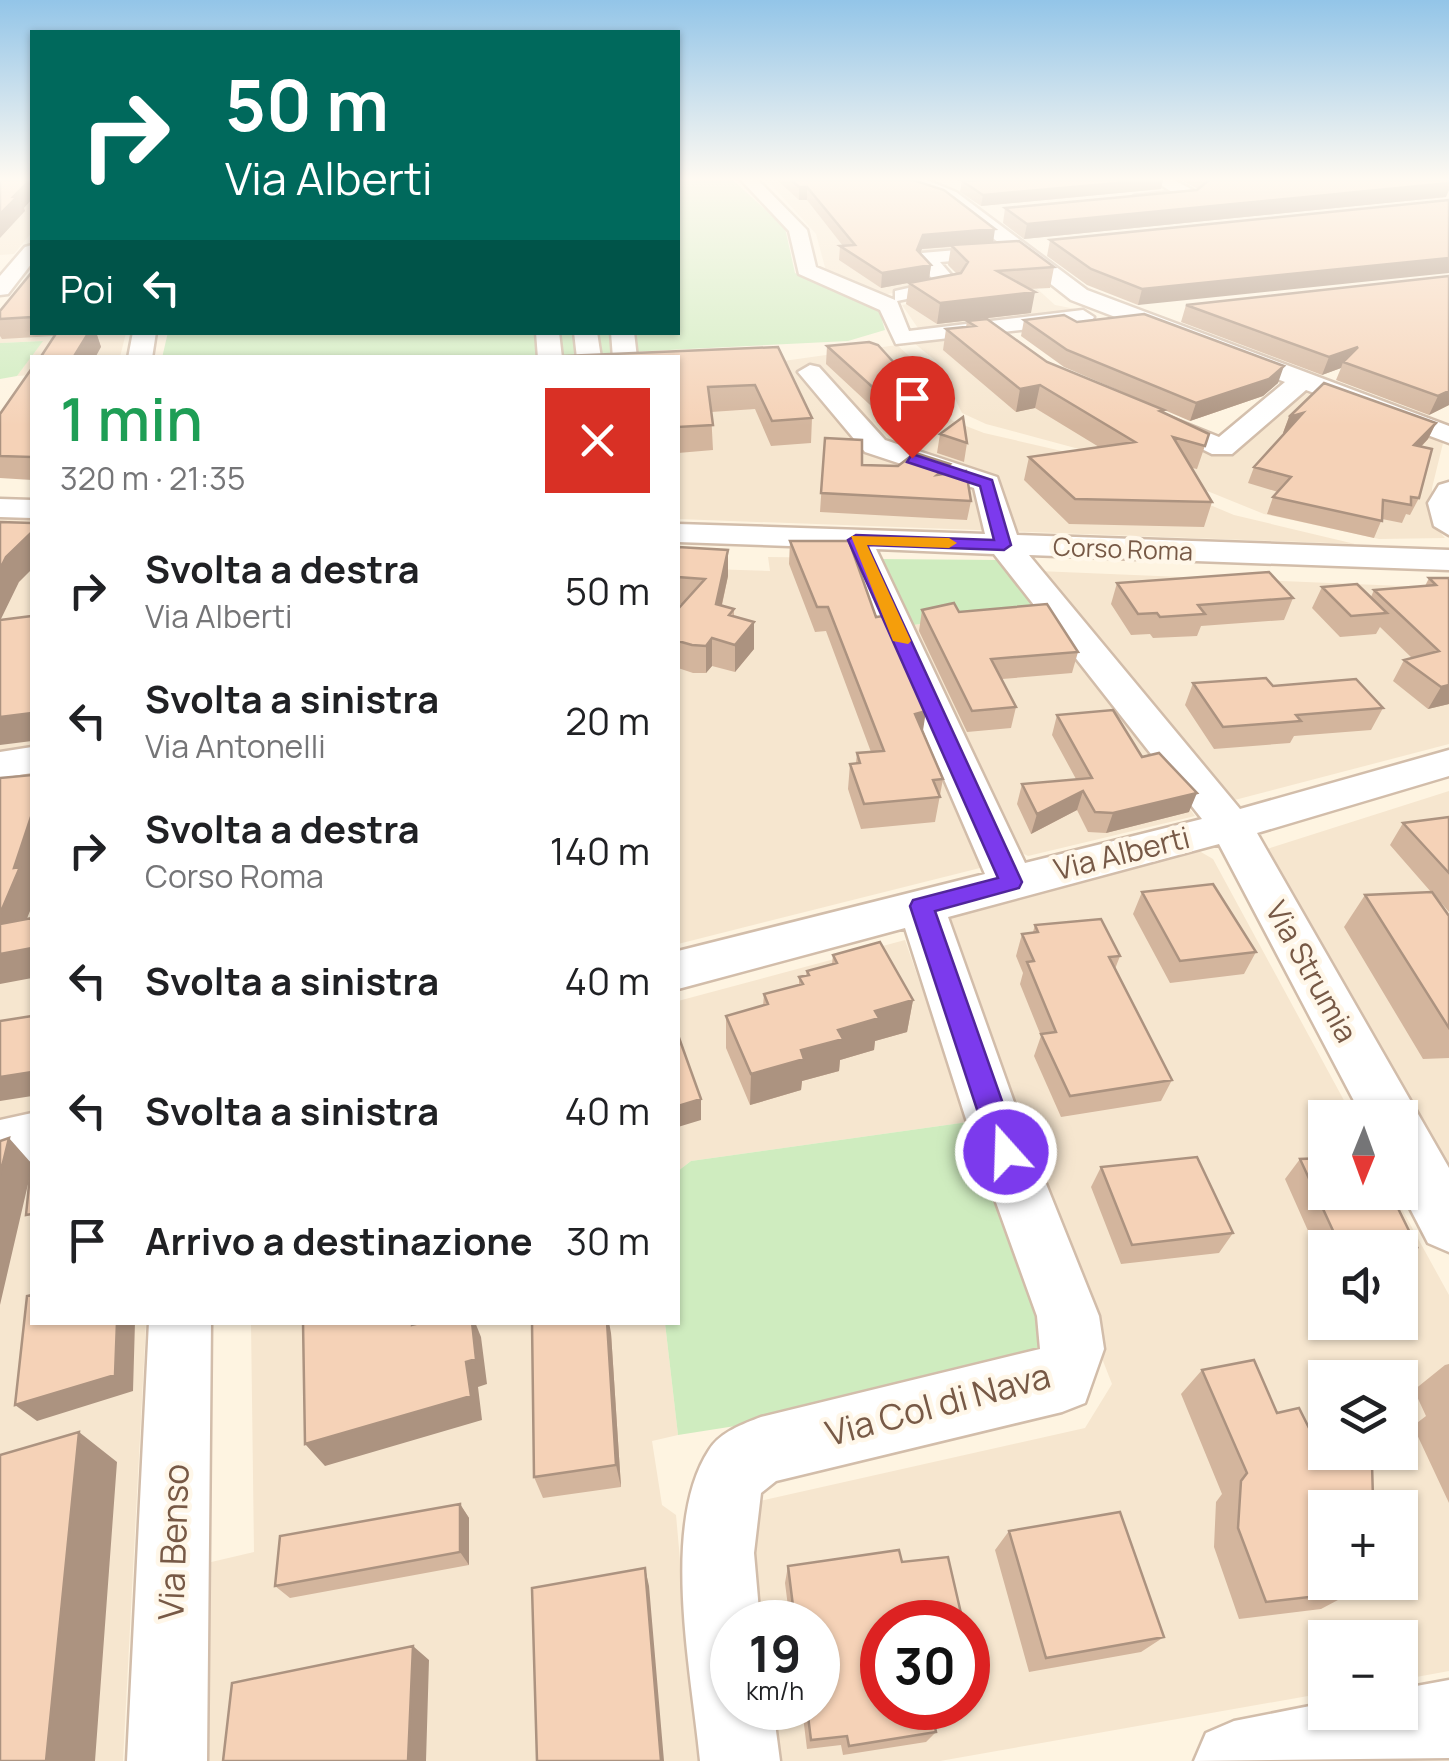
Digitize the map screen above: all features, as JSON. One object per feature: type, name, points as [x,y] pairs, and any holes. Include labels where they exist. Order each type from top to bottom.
[{"type":"street","points":[[17,287],[27,262]]},
{"type":"street","points":[[804,262],[806,270],[876,299],[895,312],[901,335],[1186,311]]},
{"type":"street","points":[[876,299],[947,287],[950,283],[928,262]]},
{"type":"street","points":[[1036,262],[1078,296],[1449,435]]},
{"type":"street","points":[[1044,269],[1083,265]]},
{"type":"street","points":[[1024,302],[1056,304]]},
{"type":"street","points":[[989,328],[1021,352]]},
{"type":"street","points":[[810,372],[874,446],[987,483],[1004,545]]},
{"type":"street","points":[[1120,404],[1222,448],[1300,382]]},
{"type":"street","points":[[1449,491],[1443,503],[1449,526]]},
{"type":"street","points":[[0,508],[30,509]]},
{"type":"street","name":"Corso Roma","points":[[680,533],[1449,560]]},
{"type":"street","points":[[856,540],[1011,882]]},
{"type":"street","name":"Via Strumia","points":[[1004,545],[1231,826],[1381,1100]]},
{"type":"street","points":[[0,764],[30,760]]},
{"type":"street","name":"Via Alberti","points":[[680,969],[1231,826],[1449,763]]},
{"type":"street","name":"Via Col di Nava","points":[[723,1600],[720,1506],[733,1472],[760,1451],[1062,1380],[1072,1349],[1068,1316],[993,1119],[921,906]]},
{"type":"street","points":[[0,1145],[30,1138]]},
{"type":"street","points":[[1418,1167],[1449,1224]]},
{"type":"street","name":"Via Benso","points":[[167,1761],[180,1325]]},
{"type":"street","points":[[1234,1761],[1449,1719]]},
{"type":"street","points":[[736,1730],[740,1761]]},
{"type":"shaded area","points":[[824,262],[920,262],[937,280],[934,286],[876,296],[833,278]]},
{"type":"shaded area","points":[[948,262],[1008,262],[1055,305],[1086,311],[920,331],[902,305],[978,291]]},
{"type":"shaded area","points":[[0,313],[30,331],[30,335],[126,335],[120,355],[32,355],[42,341],[0,343]]},
{"type":"shaded area","points":[[990,335],[1221,455],[1236,450],[1301,391],[1444,439],[1432,488],[1433,524],[1445,538],[1379,539],[1264,514],[1153,469],[986,424],[962,413],[936,361],[914,343]]},
{"type":"shaded area","points":[[897,345],[918,364],[940,410],[953,421],[984,433],[1105,461],[1234,515],[1355,544],[680,519],[680,364],[712,371]]},
{"type":"shaded area","points":[[30,358],[30,375],[17,376]]},
{"type":"shaded area","points":[[0,518],[30,519],[30,752],[0,756]]},
{"type":"shaded area","points":[[768,557],[850,558],[984,867],[680,943],[680,568],[770,571]]},
{"type":"shaded area","points":[[1038,571],[1449,588],[1449,744],[1227,802]]},
{"type":"shaded area","points":[[1038,605],[1195,816],[1028,856],[1009,847],[901,627]]},
{"type":"shaded area","points":[[30,776],[30,1112],[0,1119],[0,780]]},
{"type":"shaded area","points":[[1449,791],[1449,1185],[1418,1129],[1418,1100],[1402,1100],[1264,850]]},
{"type":"shaded area","points":[[1194,848],[1213,859],[1344,1100],[1308,1100],[1308,1210],[1402,1210],[1413,1230],[1308,1230],[1308,1340],[1418,1340],[1418,1239],[1449,1295],[1449,1671],[1418,1677],[1418,1620],[1308,1620],[1308,1696],[940,1761],[775,1761],[770,1730],[840,1730],[840,1600],[748,1600],[733,1507],[1085,1428],[1112,1384],[930,918]]},
{"type":"shaded area","points":[[905,940],[968,1122],[691,1161],[680,1169],[680,1000]]},
{"type":"shaded area","points":[[30,1152],[30,1325],[146,1325],[123,1761],[0,1761],[0,1160]]},
{"type":"shaded area","points":[[251,1325],[665,1325],[678,1435],[652,1441],[662,1505],[676,1515],[698,1761],[203,1761],[207,1563],[254,1552]]},
{"type":"green space","points":[[680,262],[793,262],[795,273],[879,310],[885,330],[848,341],[568,355],[163,355],[167,335],[680,335]]},
{"type":"green space","points":[[43,341],[17,376],[0,379],[0,343]]},
{"type":"green space","points":[[875,559],[1001,560],[1038,605],[901,627]]},
{"type":"green space","points":[[968,1122],[1047,1337],[1035,1369],[983,1387],[678,1435],[665,1325],[680,1325],[680,1169],[691,1161]]},
{"type":"building","points":[[865,262],[931,265],[882,273]]},
{"type":"building","points":[[968,262],[1048,262],[1054,267],[997,271],[1035,292],[940,303],[909,283],[961,273]]},
{"type":"building","points":[[1081,262],[1408,262],[1142,289]]},
{"type":"building","points":[[30,274],[30,317],[0,319],[0,311]]},
{"type":"building","points":[[1449,276],[1449,391],[1438,396],[1343,362],[1358,347],[1329,357],[1186,305]]},
{"type":"building","points":[[1144,314],[1284,366],[1269,379],[1196,403],[1067,350],[1024,320],[1064,315],[1077,322]]},
{"type":"building","points":[[987,319],[1047,362],[1164,410],[1160,411],[1209,434],[1205,446],[1173,437],[1212,502],[1075,499],[1029,457],[1135,442],[1040,385],[1020,389],[946,329],[975,326],[967,321]]},
{"type":"building","points":[[55,335],[87,335],[75,355],[42,355]]},
{"type":"building","points":[[869,342],[878,345],[933,406],[899,411],[827,346]]},
{"type":"building","points":[[778,347],[812,418],[772,421],[755,385],[708,387],[713,425],[680,427],[680,355],[589,355]]},
{"type":"building","points":[[30,371],[30,457],[0,456],[0,414]]},
{"type":"building","points":[[1324,383],[1436,423],[1414,445],[1432,449],[1419,498],[1411,497],[1411,505],[1383,500],[1382,521],[1273,497],[1291,477],[1254,467],[1303,413],[1289,417]]},
{"type":"building","points":[[963,417],[967,443],[940,434]]},
{"type":"building","points":[[825,438],[862,440],[862,465],[898,466],[915,453],[950,464],[937,475],[966,471],[971,501],[821,493]]},
{"type":"building","points":[[0,522],[30,523],[30,534],[6,557],[0,569]]},
{"type":"building","points":[[790,541],[849,541],[876,617],[883,616],[926,711],[915,714],[943,779],[933,780],[940,797],[864,804],[850,764],[860,763],[857,753],[884,751],[828,607],[817,607]]},
{"type":"building","points":[[680,547],[728,550],[716,604],[734,609],[729,615],[754,622],[735,645],[712,638],[706,646],[680,642],[680,607],[705,579],[680,577]]},
{"type":"building","points":[[1269,572],[1293,598],[1198,605],[1205,614],[1138,614],[1117,583]]},
{"type":"building","points":[[1429,578],[1449,578],[1449,685],[1441,687],[1404,660],[1439,651],[1374,590],[1436,585]]},
{"type":"building","points":[[1357,584],[1387,613],[1351,616],[1322,587]]},
{"type":"building","points":[[954,603],[959,612],[1047,604],[1078,652],[991,659],[1016,707],[972,711],[922,610]]},
{"type":"building","points":[[30,616],[30,713],[0,717],[0,620]]},
{"type":"building","points":[[1266,678],[1273,686],[1356,679],[1383,708],[1296,715],[1301,721],[1223,727],[1193,683]]},
{"type":"building","points":[[1113,710],[1142,757],[1159,753],[1197,793],[1113,813],[1095,812],[1083,791],[1037,814],[1022,784],[1092,778],[1057,715]]},
{"type":"building","points":[[30,775],[30,820],[14,868],[20,867],[0,914],[0,778]]},
{"type":"building","points":[[1449,817],[1449,873],[1403,823]]},
{"type":"building","points":[[1213,884],[1256,952],[1180,961],[1142,892]]},
{"type":"building","points":[[1432,892],[1449,916],[1449,1028],[1365,895]]},
{"type":"building","points":[[30,918],[30,948],[0,954],[0,924]]},
{"type":"building","points":[[1101,919],[1120,956],[1109,957],[1172,1080],[1070,1096],[1041,1034],[1056,1032],[1027,962],[1034,961],[1022,934],[1038,932],[1035,925]]},
{"type":"building","points":[[880,942],[913,1000],[875,1011],[879,1018],[838,1030],[843,1039],[801,1050],[804,1059],[751,1074],[726,1016],[768,1004],[764,994],[803,984],[799,977],[809,975],[807,971],[837,963],[833,955]]},
{"type":"building","points":[[30,1016],[30,1072],[0,1077],[0,1021]]},
{"type":"building","points":[[680,1041],[701,1099],[680,1105]]},
{"type":"building","points":[[9,1138],[0,1175],[0,1141]]},
{"type":"building","points":[[1197,1157],[1233,1233],[1132,1245],[1101,1167]]},
{"type":"building","points":[[1300,1159],[1308,1159],[1308,1176]]},
{"type":"building","points":[[30,1175],[30,1214],[26,1215]]},
{"type":"building","points":[[1323,1210],[1399,1210],[1409,1230],[1333,1230]]},
{"type":"building","points":[[30,1295],[30,1325],[117,1325],[115,1375],[15,1405]]},
{"type":"building","points":[[303,1325],[472,1325],[476,1359],[466,1362],[471,1396],[305,1444]]},
{"type":"building","points":[[532,1325],[607,1325],[616,1465],[534,1477]]},
{"type":"building","points":[[1254,1360],[1277,1413],[1299,1408],[1308,1426],[1308,1470],[1372,1470],[1373,1490],[1308,1490],[1308,1597],[1266,1602],[1238,1528],[1241,1481],[1247,1473],[1202,1370]]},
{"type":"building","points":[[79,1432],[46,1761],[0,1761],[0,1455]]},
{"type":"building","points":[[460,1504],[460,1552],[275,1586],[280,1536]]},
{"type":"building","points":[[1120,1512],[1164,1637],[1046,1658],[1009,1531]]},
{"type":"building","points":[[899,1550],[902,1562],[948,1557],[958,1600],[860,1600],[860,1730],[936,1732],[849,1746],[847,1736],[811,1740],[810,1730],[840,1730],[840,1600],[792,1600],[788,1566]]},
{"type":"building","points":[[645,1568],[661,1761],[537,1761],[532,1588]]},
{"type":"building","points":[[413,1646],[408,1761],[223,1761],[232,1683]]},
{"type":"slow traffic","points":[[902,641],[856,540],[949,543]]},
{"type":"route","points":[[912,458],[987,483],[1004,545],[856,540],[1011,882],[921,906],[1006,1152]]}]
